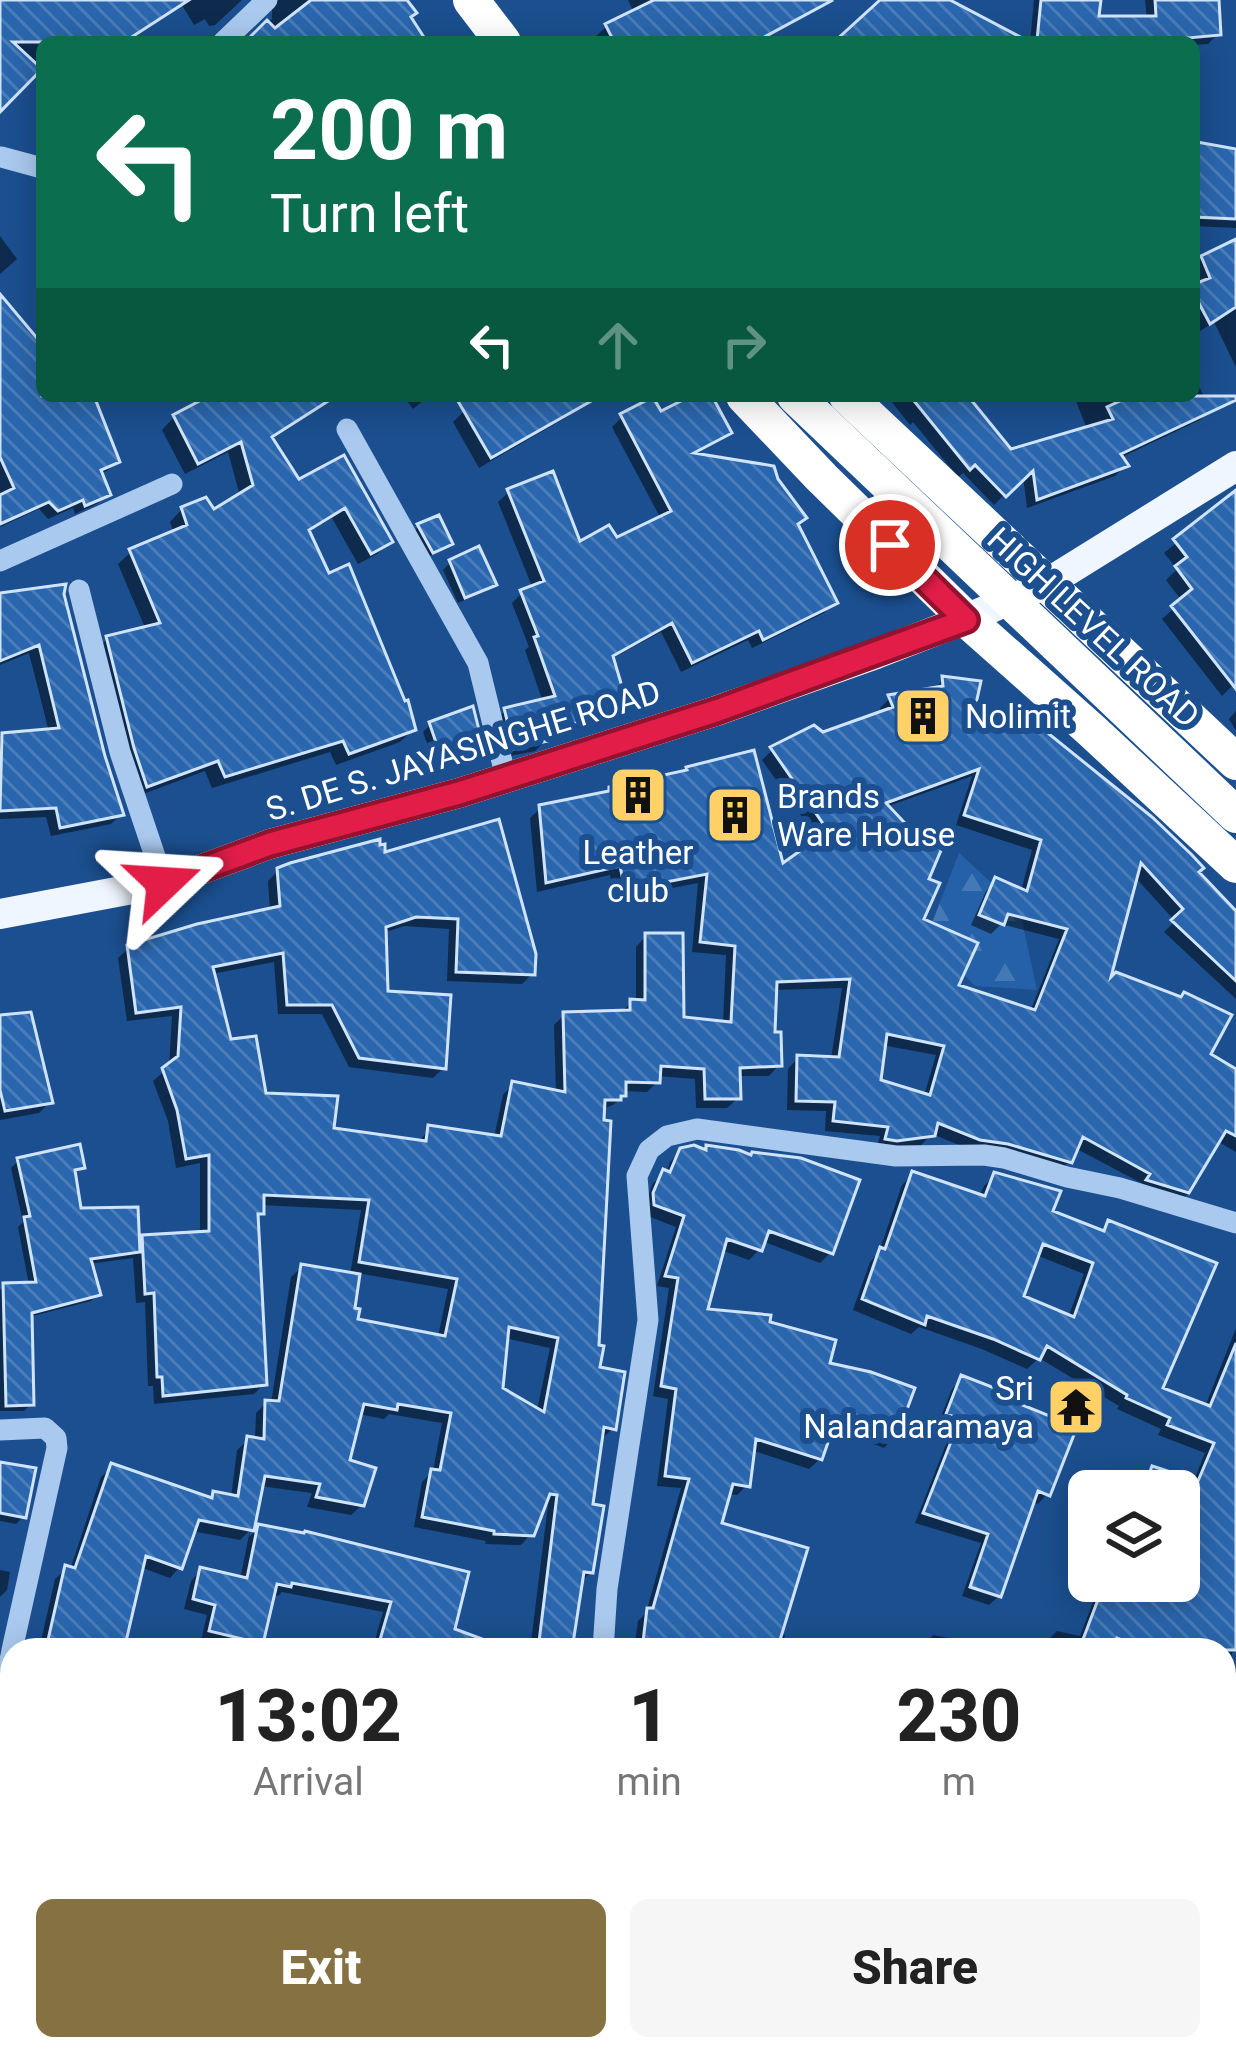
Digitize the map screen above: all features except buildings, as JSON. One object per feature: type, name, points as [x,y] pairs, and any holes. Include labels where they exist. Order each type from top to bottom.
[{"type":"highway","points":[[478,2],[499,36]]},
{"type":"highway","points":[[750,402],[953,624],[1092,731],[1236,865]]},
{"type":"highway","name":"HIGH LEVEL ROAD","points":[[801,402],[1236,815]]},
{"type":"highway","points":[[853,402],[1236,762]]},
{"type":"highway","points":[[822,478],[874,424]]},
{"type":"highway","points":[[1092,731],[1142,672]]},
{"type":"main road","name":"S. DE S. JAYASINGHE ROAD","points":[[0,914],[164,883],[270,844],[506,778],[716,711],[953,624],[1046,584],[1236,466]]},
{"type":"street","points":[[230,36],[267,0]]},
{"type":"street","points":[[1,157],[36,166]]},
{"type":"street","points":[[346,429],[478,663],[506,778]]},
{"type":"street","points":[[0,561],[172,484]]},
{"type":"street","points":[[79,590],[120,752],[164,883]]},
{"type":"street","points":[[604,1638],[607,1588],[648,1320],[637,1176],[649,1150],[667,1136],[697,1129],[896,1156],[1004,1158],[1236,1223]]},
{"type":"street","points":[[0,1430],[45,1428],[56,1438],[57,1448],[15,1638]]},
{"type":"green space","points":[[959,853],[1019,908],[1037,990],[975,986],[927,936]]},
{"type":"place","name":"Nolimit","points":[[923,716]]},
{"type":"place","name":"Leather club","points":[[638,795]]},
{"type":"place","name":"Brands Ware House","points":[[735,815]]},
{"type":"place","name":"Sri Nalandaramaya","points":[[1076,1407]]},
{"type":"route","points":[[164,883],[270,844],[459,793],[716,711],[966,620],[890,545]]}]
